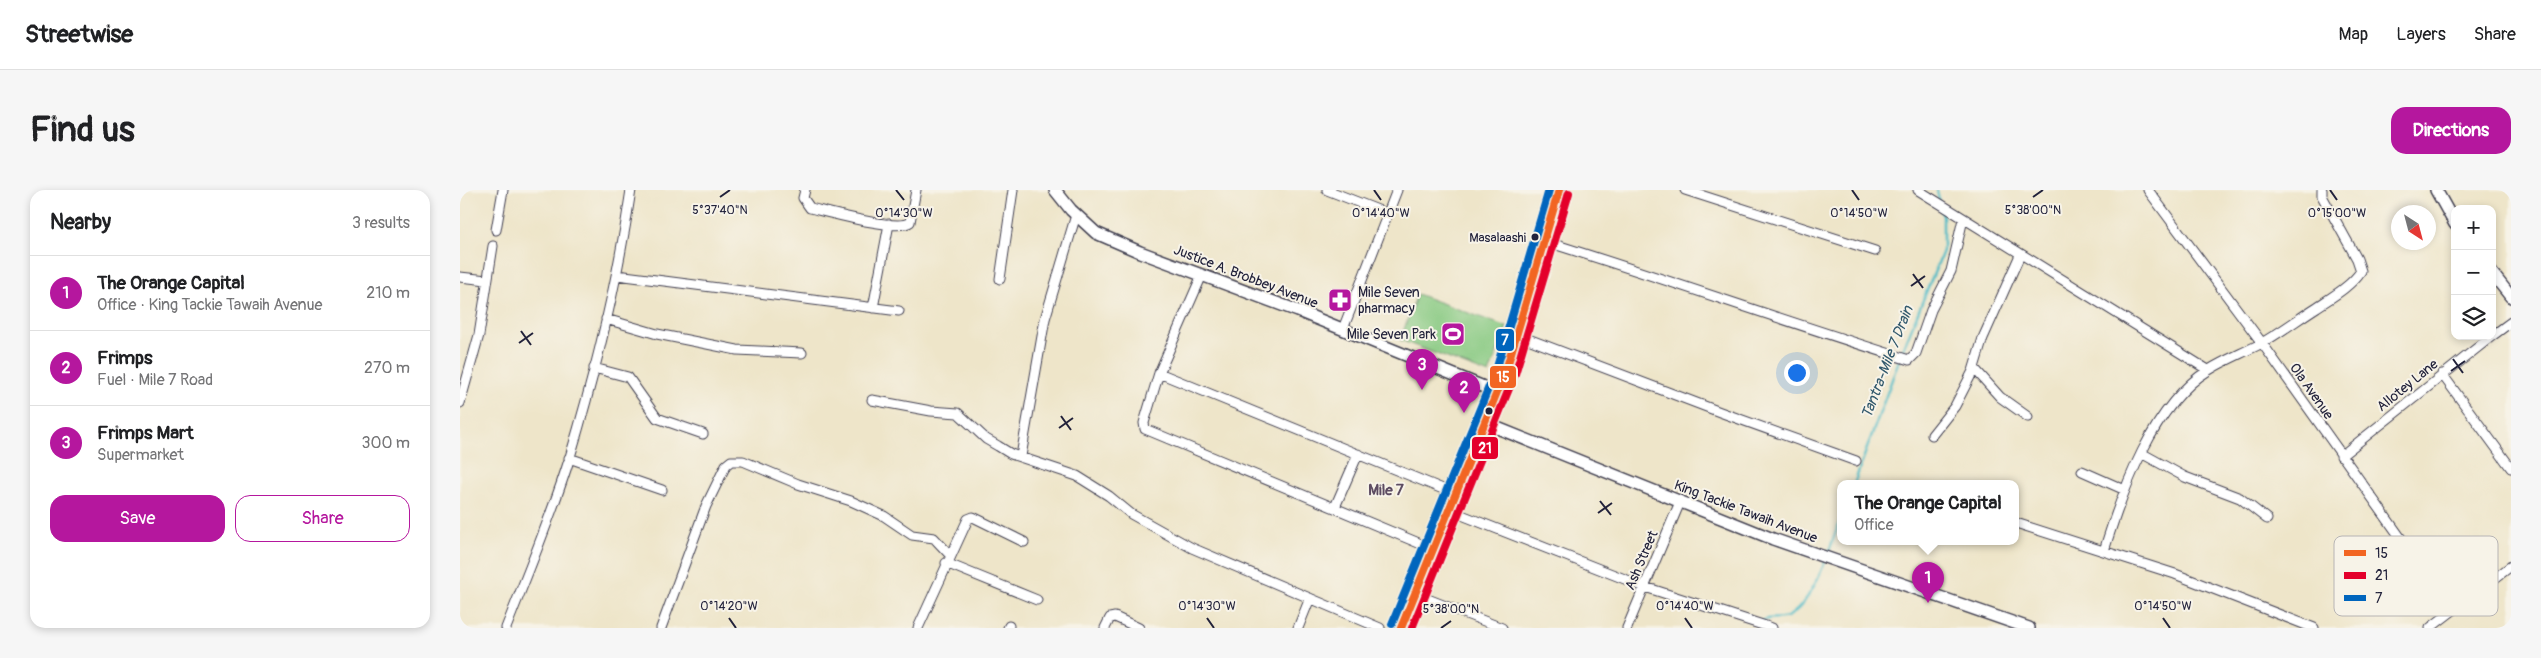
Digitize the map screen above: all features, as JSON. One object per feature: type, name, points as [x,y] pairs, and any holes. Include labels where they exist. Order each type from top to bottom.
[{"type":"street","points":[[496,230],[503,190]]},
{"type":"street","points":[[506,628],[539,545],[569,458],[594,368],[616,275],[631,190]]},
{"type":"street","points":[[805,190],[803,198],[810,208],[902,226],[910,222],[916,190]]},
{"type":"street","points":[[1000,278],[1013,190]]},
{"type":"street","name":"Justice A. Brobbey Avenue","points":[[1056,190],[1076,215],[1096,233],[1140,252],[1343,329],[1496,392]]},
{"type":"street","points":[[1328,190],[1388,214]]},
{"type":"street","points":[[1343,329],[1397,190]]},
{"type":"street","points":[[1400,628],[1506,370],[1515,334],[1559,190]]},
{"type":"street","points":[[1685,190],[1875,251]]},
{"type":"street","points":[[1918,190],[2208,370]]},
{"type":"street","name":"Ola Avenue","points":[[2148,190],[2262,343],[2399,536]]},
{"type":"street","points":[[2104,551],[2125,490],[2154,431],[2173,403],[2208,370],[2262,343],[2340,291],[2355,279],[2361,271],[2358,260],[2322,196],[2322,190]]},
{"type":"street","points":[[2436,190],[2451,217]]},
{"type":"street","points":[[1021,456],[1044,318],[1076,215]]},
{"type":"street","points":[[1544,241],[1909,360],[1916,353],[1931,310],[1951,271],[1962,219]]},
{"type":"street","points":[[873,308],[889,224]]},
{"type":"street","points":[[460,403],[462,390],[479,335],[494,246]]},
{"type":"street","points":[[1932,435],[1955,406],[1974,368],[1982,338],[2020,255]]},
{"type":"street","points":[[616,275],[899,311]]},
{"type":"street","points":[[1202,275],[1159,373],[1144,423],[1145,429],[1433,548]]},
{"type":"street","points":[[460,277],[488,280]]},
{"type":"street","points":[[2496,278],[2511,297]]},
{"type":"street","points":[[606,318],[657,334],[737,350],[802,353]]},
{"type":"street","name":"Allotey Lane","points":[[2496,333],[2511,322]]},
{"type":"street","points":[[1515,334],[1720,412],[1856,461]]},
{"type":"street","name":"Allotey Lane","points":[[2341,456],[2487,340]]},
{"type":"street","points":[[594,368],[628,377],[657,418],[703,434]]},
{"type":"street","points":[[1974,368],[2000,397],[2028,417]]},
{"type":"street","points":[[1159,373],[1455,494]]},
{"type":"street","points":[[2442,374],[2511,468]]},
{"type":"street","points":[[872,400],[931,411],[958,413],[986,439],[1011,454],[1078,476],[1109,496],[1131,514],[1192,548],[1380,628]]},
{"type":"street","name":"King Tackie Tawaih Avenue","points":[[1485,423],[1680,502],[1821,555],[2029,628]]},
{"type":"street","points":[[1335,507],[1358,454]]},
{"type":"street","points":[[2142,454],[2185,477],[2240,498],[2266,519]]},
{"type":"street","points":[[569,458],[662,490]]},
{"type":"street","points":[[661,628],[706,506],[726,465],[731,461],[743,461],[798,484],[851,501],[884,516],[912,535],[934,538],[948,559],[1036,600]]},
{"type":"street","points":[[2082,471],[2125,490]]},
{"type":"street","name":"Ash Street","points":[[1627,628],[1680,502]]},
{"type":"street","points":[[1449,510],[1645,587],[1769,627]]},
{"type":"street","points":[[918,628],[948,559],[970,517],[1024,542]]},
{"type":"street","points":[[2019,524],[2175,574],[2314,628]]},
{"type":"street","points":[[2498,576],[2511,566]]},
{"type":"street","points":[[1415,594],[1502,628]]},
{"type":"street","points":[[1298,628],[1310,598]]},
{"type":"street","points":[[2430,628],[2445,616]]},
{"type":"street","points":[[1105,628],[1110,618],[1115,617],[1139,628]]},
{"type":"green space","name":"Mile Seven Park","points":[[1417,294],[1507,327],[1489,374],[1400,340]]},
{"type":"waterway","name":"Tantra-Mile 7 Drain","points":[[1937,190],[1939,201]]},
{"type":"waterway","name":"Tantra-Mile 7 Drain","points":[[1901,354],[1943,251],[1943,217],[1940,206]]},
{"type":"waterway","name":"Tantra-Mile 7 Drain","points":[[1855,480],[1899,360]]},
{"type":"waterway","name":"Tantra-Mile 7 Drain","points":[[1828,554],[1837,528]]},
{"type":"waterway","name":"Tantra-Mile 7 Drain","points":[[1760,622],[1767,619],[1787,617],[1794,613],[1810,593],[1825,562]]},
{"type":"transit line","name":"7","points":[[1392,624],[1497,367],[1549,190]]},
{"type":"transit line","name":"15","points":[[1401,628],[1506,370],[1559,190]]},
{"type":"transit line","name":"21","points":[[1412,628],[1515,374],[1569,193]]},
{"type":"place","name":"Masalaashi","points":[[1535,237]]},
{"type":"place","name":"Mile Seven pharmacy","points":[[1340,300]]},
{"type":"place","name":"Mile Seven Park","points":[[1453,334]]},
{"type":"place","name":"Frimps Mart","points":[[1422,390]]},
{"type":"place","name":"Frimps","points":[[1464,413]]},
{"type":"place","name":"The Orange Capital","points":[[1928,603]]},
{"type":"district","name":"Mile 7","points":[[1386,490]]}]
